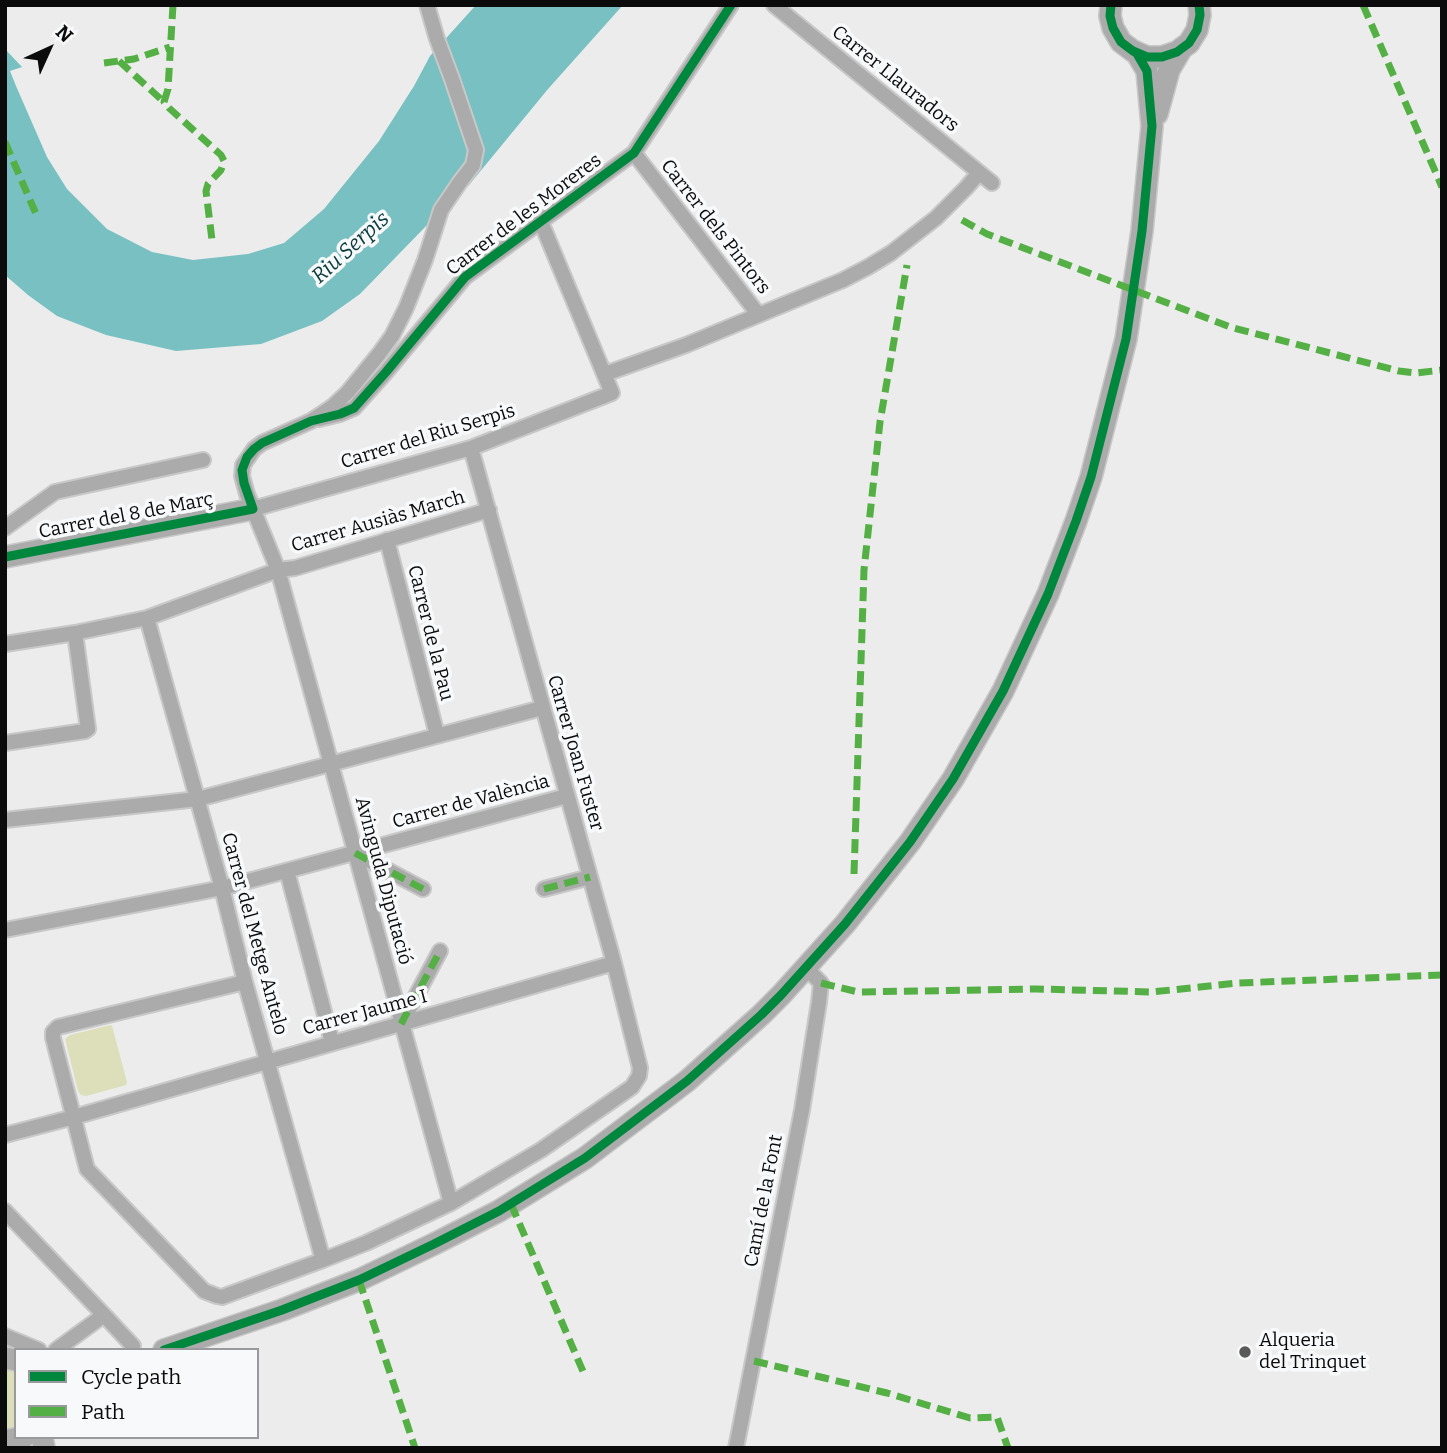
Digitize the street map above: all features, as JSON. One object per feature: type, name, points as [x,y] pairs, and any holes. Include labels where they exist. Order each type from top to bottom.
[{"type":"main road","points":[[1111,5],[1113,29],[1121,42],[1147,57],[1162,57],[1177,52],[1189,43],[1197,30],[1199,5]]},
{"type":"main road","points":[[170,1348],[246,1323],[348,1284],[511,1204],[585,1158],[661,1102],[781,995],[813,975],[845,924],[880,882],[947,789],[1003,691],[1053,582],[1091,477],[1126,339],[1139,257],[1153,126],[1169,69],[1182,48]]},
{"type":"main road","points":[[1136,52],[1147,71],[1153,126]]},
{"type":"main road","name":"Carrer del 8 de Març","points":[[5,557],[254,509]]},
{"type":"street","points":[[278,570],[242,475],[243,465],[247,457],[262,443],[311,421],[339,401],[392,336],[412,293],[441,210],[473,165],[476,150],[426,5]]},
{"type":"street","name":"Carrer de les Moreres","points":[[311,421],[354,408],[466,277],[634,153],[731,5]]},
{"type":"street","name":"Carrer Llauradors","points":[[774,5],[992,183]]},
{"type":"street","name":"Carrer dels Pintors","points":[[634,153],[758,314],[843,280],[891,253],[936,218],[979,173]]},
{"type":"street","points":[[541,222],[605,374],[686,345],[758,314]]},
{"type":"street","name":"Carrer del Riu Serpis","points":[[254,509],[471,448],[612,393],[605,374]]},
{"type":"street","name":"Carrer Joan Fuster","points":[[451,1203],[541,1150],[632,1087],[639,1076],[640,1068],[614,963],[471,448]]},
{"type":"street","points":[[5,528],[55,492],[202,460]]},
{"type":"street","name":"Carrer Ausiàs March","points":[[5,644],[147,618],[278,570],[295,568],[489,510]]},
{"type":"street","name":"Carrer de la Pau","points":[[387,540],[437,735]]},
{"type":"street","name":"Avinguda Diputació","points":[[278,570],[451,1203]]},
{"type":"street","name":"Carrer del Metge Antelo","points":[[147,618],[323,1260]]},
{"type":"street","points":[[5,743],[88,729],[75,632]]},
{"type":"street","points":[[5,820],[198,799],[542,708]]},
{"type":"street","name":"Carrer de València","points":[[5,930],[222,888],[567,796]]},
{"type":"street","points":[[355,853],[424,890]]},
{"type":"street","points":[[287,871],[332,1042]]},
{"type":"street","points":[[544,889],[590,877]]},
{"type":"street","points":[[401,1024],[440,951]]},
{"type":"street","name":"Carrer Jaume I","points":[[5,1135],[614,963]]},
{"type":"street","name":"Camí de la Font","points":[[736,1448],[802,1110],[813,975]]},
{"type":"street","points":[[245,982],[58,1027],[53,1032],[87,1169],[204,1291],[222,1297],[366,1243],[451,1203]]},
{"type":"street","points":[[5,1211],[101,1318],[133,1346]]},
{"type":"street","points":[[59,1348],[101,1318]]},
{"type":"street","points":[[5,1335],[34,1348]]},
{"type":"green space","points":[[110,1025],[126,1085],[81,1095],[65,1039],[70,1035]]},
{"type":"green space","points":[[5,1366],[14,1368],[14,1431],[5,1433]]},
{"type":"water","name":"Riu Serpis","points":[[476,5],[623,5],[548,89],[469,185],[433,217],[360,294],[322,321],[261,344],[176,351],[106,335],[57,316],[5,275],[5,49],[22,67],[10,71],[47,157],[67,189],[107,229],[152,252],[193,260],[248,254],[284,243],[324,209],[379,141],[430,56]]},
{"type":"marked path","points":[[173,5],[168,89],[164,102],[221,155],[224,161],[206,191],[212,240]]},
{"type":"marked path","points":[[1363,5],[1442,187]]},
{"type":"marked path","points":[[104,63],[134,59],[170,47]]},
{"type":"marked path","points":[[119,61],[164,102]]},
{"type":"marked path","points":[[5,142],[36,214]]},
{"type":"marked path","points":[[962,220],[987,234],[1230,327],[1399,371],[1416,373],[1442,370]]},
{"type":"marked path","points":[[854,874],[864,570],[880,422],[907,265]]},
{"type":"marked path","points":[[355,853],[423,889]]},
{"type":"marked path","points":[[544,889],[590,877]]},
{"type":"marked path","points":[[401,1024],[440,951]]},
{"type":"marked path","points":[[821,983],[858,992],[1037,989],[1152,992],[1238,983],[1442,975]]},
{"type":"marked path","points":[[511,1204],[585,1376]]},
{"type":"marked path","points":[[359,1280],[415,1448]]},
{"type":"marked path","points":[[754,1361],[887,1393],[970,1418],[997,1417],[1008,1448]]},
{"type":"cycle path","points":[[5,557],[253,509],[242,470],[247,457],[254,449],[311,421],[354,408],[465,277],[634,153],[731,5]]},
{"type":"cycle path","points":[[1111,5],[1113,28],[1121,42],[1147,57],[1162,57],[1177,52],[1189,43],[1197,30],[1199,5]]},
{"type":"cycle path","points":[[170,1348],[282,1310],[359,1280],[499,1211],[585,1158],[687,1081],[761,1015],[845,924],[910,842],[953,779],[1003,691],[1048,594],[1091,477],[1126,339],[1142,231],[1152,126],[1147,71],[1136,52]]},
{"type":"place","name":"Alqueria del Trinquet","points":[[1245,1352]]}]
